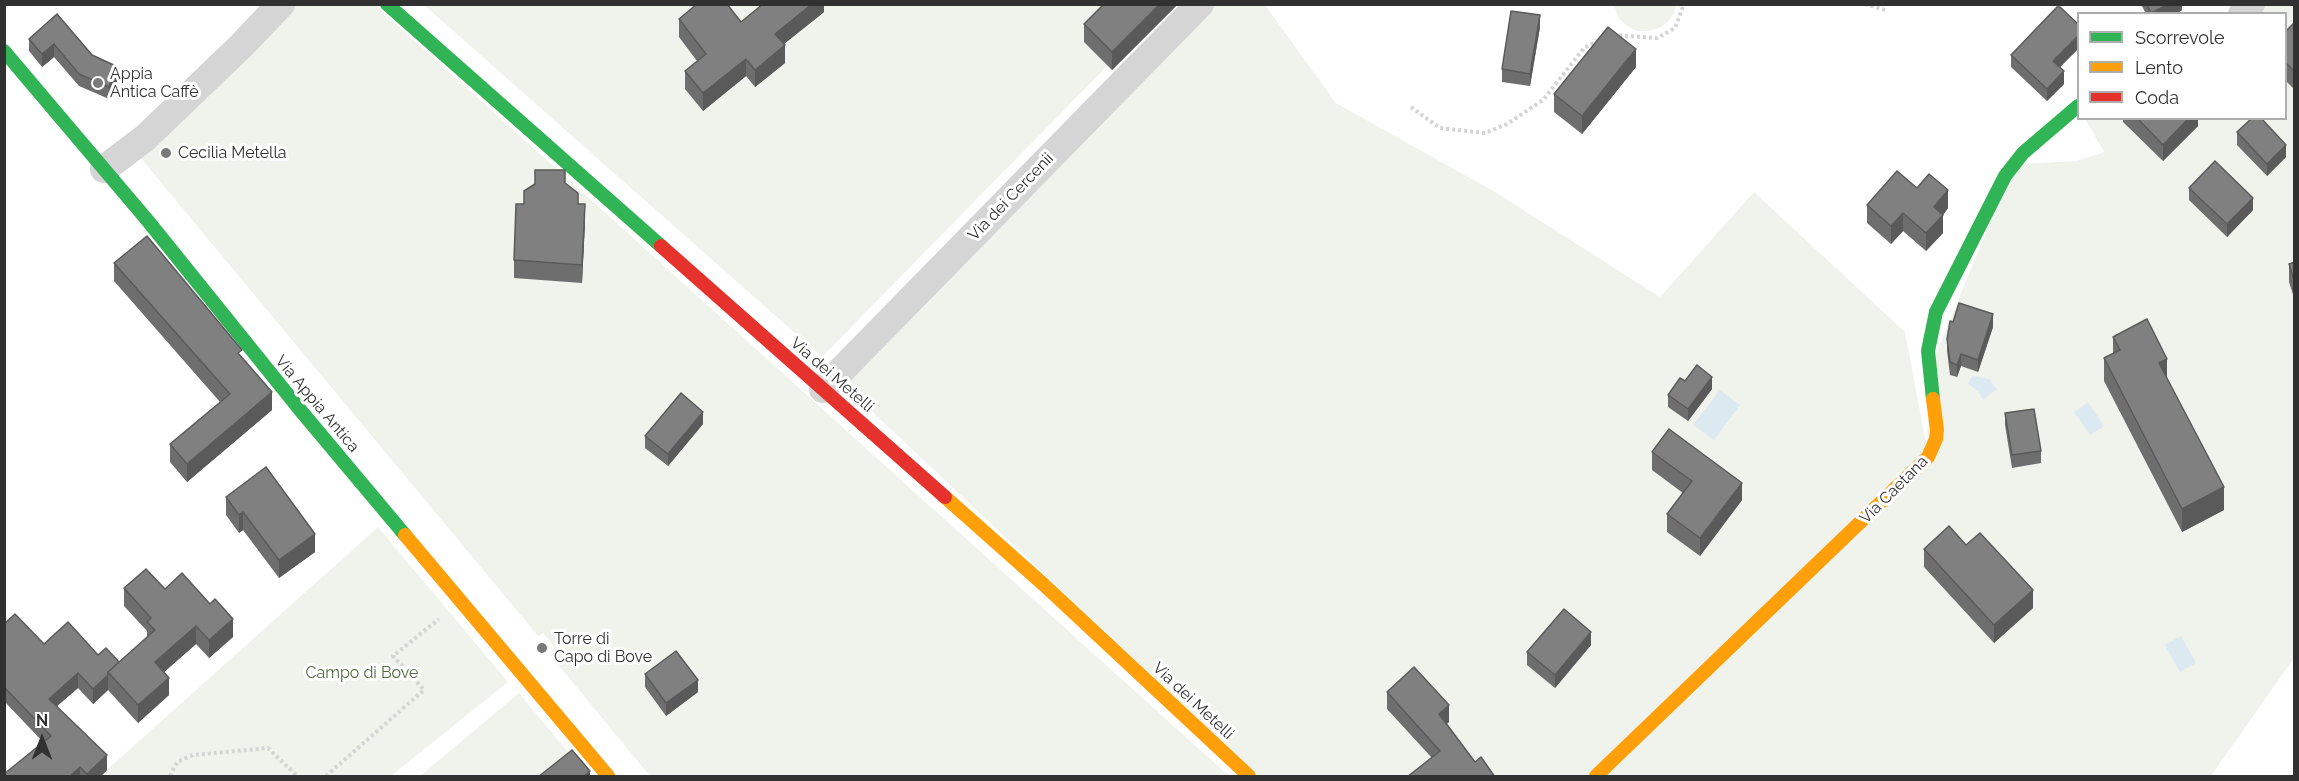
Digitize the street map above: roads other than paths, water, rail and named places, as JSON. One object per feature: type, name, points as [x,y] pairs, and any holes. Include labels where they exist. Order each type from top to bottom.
[{"type":"street","points":[[104,170],[145,138],[281,4]]},
{"type":"street","name":"Via dei Metelli","points":[[387,4],[1043,584],[1249,777]]},
{"type":"street","name":"Via dei Cercenii","points":[[823,389],[1200,4]]},
{"type":"street","name":"Via Appia Antica","points":[[4,51],[265,368],[608,777]]},
{"type":"street","name":"Via Caetana","points":[[1596,777],[1928,457],[1936,439],[1937,430],[1928,351],[1930,330],[1936,312],[2005,176],[2023,153],[2077,108]]},
{"type":"place","name":"Appia Antica Caffè","points":[[98,83]]},
{"type":"place","name":"Cecilia Metella","points":[[166,153]]},
{"type":"place","name":"Torre di Capo di Bove","points":[[542,648]]},
{"type":"park label","name":"Campo di Bove","points":[[362,673]]}]
